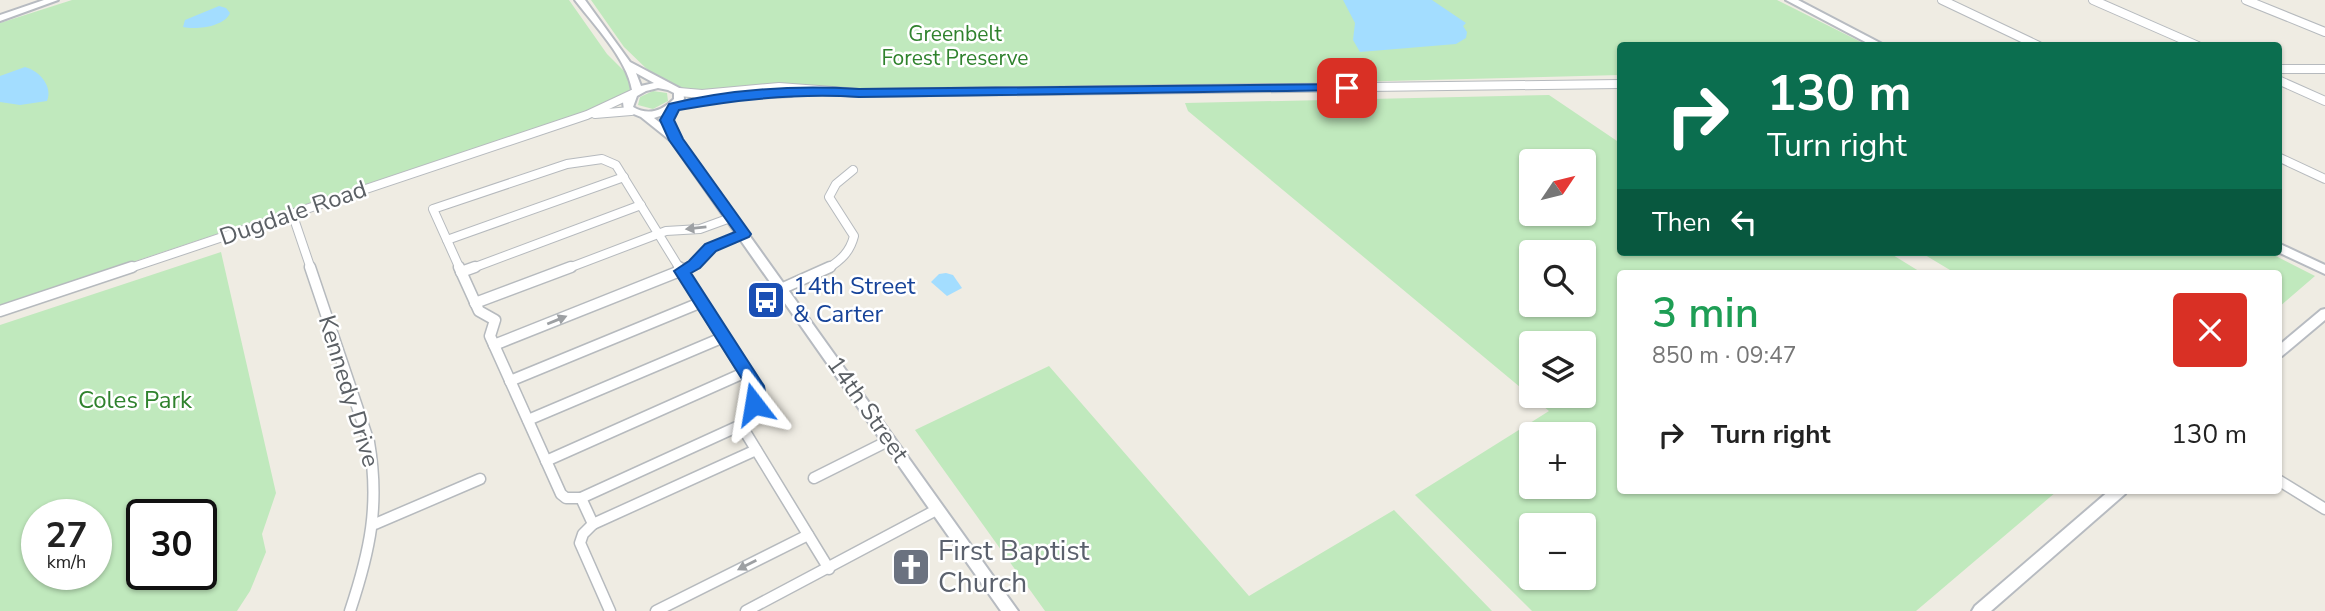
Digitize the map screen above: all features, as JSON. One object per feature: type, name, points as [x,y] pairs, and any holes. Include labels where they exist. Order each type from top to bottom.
[{"type":"street","points":[[0,18],[54,0]]},
{"type":"street","points":[[580,0],[629,65],[637,82],[635,93],[627,103],[631,111]]},
{"type":"street","points":[[1942,0],[2031,42]]},
{"type":"street","points":[[2093,0],[2189,42]]},
{"type":"street","points":[[2246,0],[2325,32]]},
{"type":"street","points":[[1799,1],[1874,42]]},
{"type":"street","points":[[629,65],[678,92],[702,94],[770,87],[859,93],[1617,84]]},
{"type":"street","points":[[2282,69],[2325,69]]},
{"type":"street","points":[[2282,82],[2325,101]]},
{"type":"street","points":[[587,115],[651,86],[666,85]]},
{"type":"street","points":[[587,115],[631,111],[644,115],[732,96],[821,91]]},
{"type":"street","points":[[672,107],[679,99],[678,92]]},
{"type":"street","name":"14th Street","points":[[672,107],[667,120],[676,140],[1010,611]]},
{"type":"street","name":"Dugdale Road","points":[[0,311],[587,115]]},
{"type":"street","name":"14th Street","points":[[644,115],[676,140]]},
{"type":"street","points":[[2282,159],[2325,179]]},
{"type":"street","points":[[583,160],[610,161],[624,177],[757,393],[741,425],[581,498],[566,498],[561,494],[490,336],[495,320],[481,313],[475,303],[433,209],[583,160]]},
{"type":"street","points":[[783,288],[827,268],[850,251],[854,236],[829,197],[836,184],[853,170]]},
{"type":"street","points":[[447,240],[624,177]]},
{"type":"street","points":[[461,272],[641,205]]},
{"type":"street","name":"Kennedy Drive","points":[[292,213],[369,442],[375,471],[375,524],[350,611]]},
{"type":"street","points":[[475,303],[659,234],[678,229],[700,229],[733,217]]},
{"type":"street","points":[[494,345],[682,271],[695,264],[711,247],[744,234]]},
{"type":"street","points":[[2282,249],[2325,270]]},
{"type":"street","points":[[510,381],[702,302]]},
{"type":"street","points":[[2282,350],[2325,313]]},
{"type":"street","points":[[528,420],[724,337]]},
{"type":"street","points":[[546,461],[746,372]]},
{"type":"street","points":[[741,425],[829,569]]},
{"type":"street","points":[[814,478],[890,440]]},
{"type":"street","points":[[610,611],[580,543],[583,534],[593,524],[756,450]]},
{"type":"street","points":[[375,524],[480,479]]},
{"type":"street","points":[[2282,482],[2325,509]]},
{"type":"street","points":[[1980,611],[2115,494]]},
{"type":"street","points":[[581,498],[593,524]]},
{"type":"street","points":[[746,611],[938,509]]},
{"type":"street","points":[[656,611],[808,535]]},
{"type":"green space","points":[[72,0],[569,0],[607,54],[630,77],[632,85],[629,91],[602,106],[0,306],[0,23]]},
{"type":"green space","name":"Greenbelt Forest Preserve","points":[[591,0],[1777,0],[1861,42],[1617,42],[1617,75],[916,93],[752,85],[705,91],[681,89],[652,74],[624,47]]},
{"type":"green space","points":[[653,91],[667,93],[668,101],[653,109],[638,105],[640,97]]},
{"type":"green space","points":[[1549,95],[1617,141],[1617,256],[1894,256],[1917,270],[1617,270],[1617,494],[2054,494],[1916,611],[1532,611],[1415,495],[1519,430],[1519,499],[1596,499],[1596,422],[1531,422],[1549,411],[1545,408],[1596,408],[1596,331],[1519,331],[1519,386],[1188,111],[1185,103]]},
{"type":"green space","name":"Coles Park","points":[[221,252],[276,493],[262,534],[266,552],[250,591],[237,611],[0,611],[0,325]]},
{"type":"green space","points":[[1927,256],[2276,256],[2315,276],[2282,304],[2282,270],[1950,270]]},
{"type":"green space","points":[[1049,366],[1249,596],[1394,510],[1492,611],[1045,611],[915,430]]},
{"type":"water","points":[[1343,0],[1432,0],[1466,23],[1463,26],[1467,32],[1466,38],[1456,44],[1360,52],[1353,40],[1355,23]]},
{"type":"water","points":[[219,6],[230,13],[222,22],[202,28],[183,27],[185,20]]},
{"type":"water","points":[[25,67],[44,80],[48,90],[47,101],[20,105],[0,102],[0,76]]},
{"type":"water","points":[[939,274],[953,275],[962,288],[947,296],[931,282]]},
{"type":"place","name":"14th Street & Carter","points":[[766,300]]},
{"type":"place","name":"First Baptist Church","points":[[911,567]]},
{"type":"route","points":[[754,404],[757,393],[755,386],[682,271],[695,264],[711,247],[744,234],[676,140],[667,120],[671,108],[732,96],[821,91],[859,93],[1347,88]]}]
